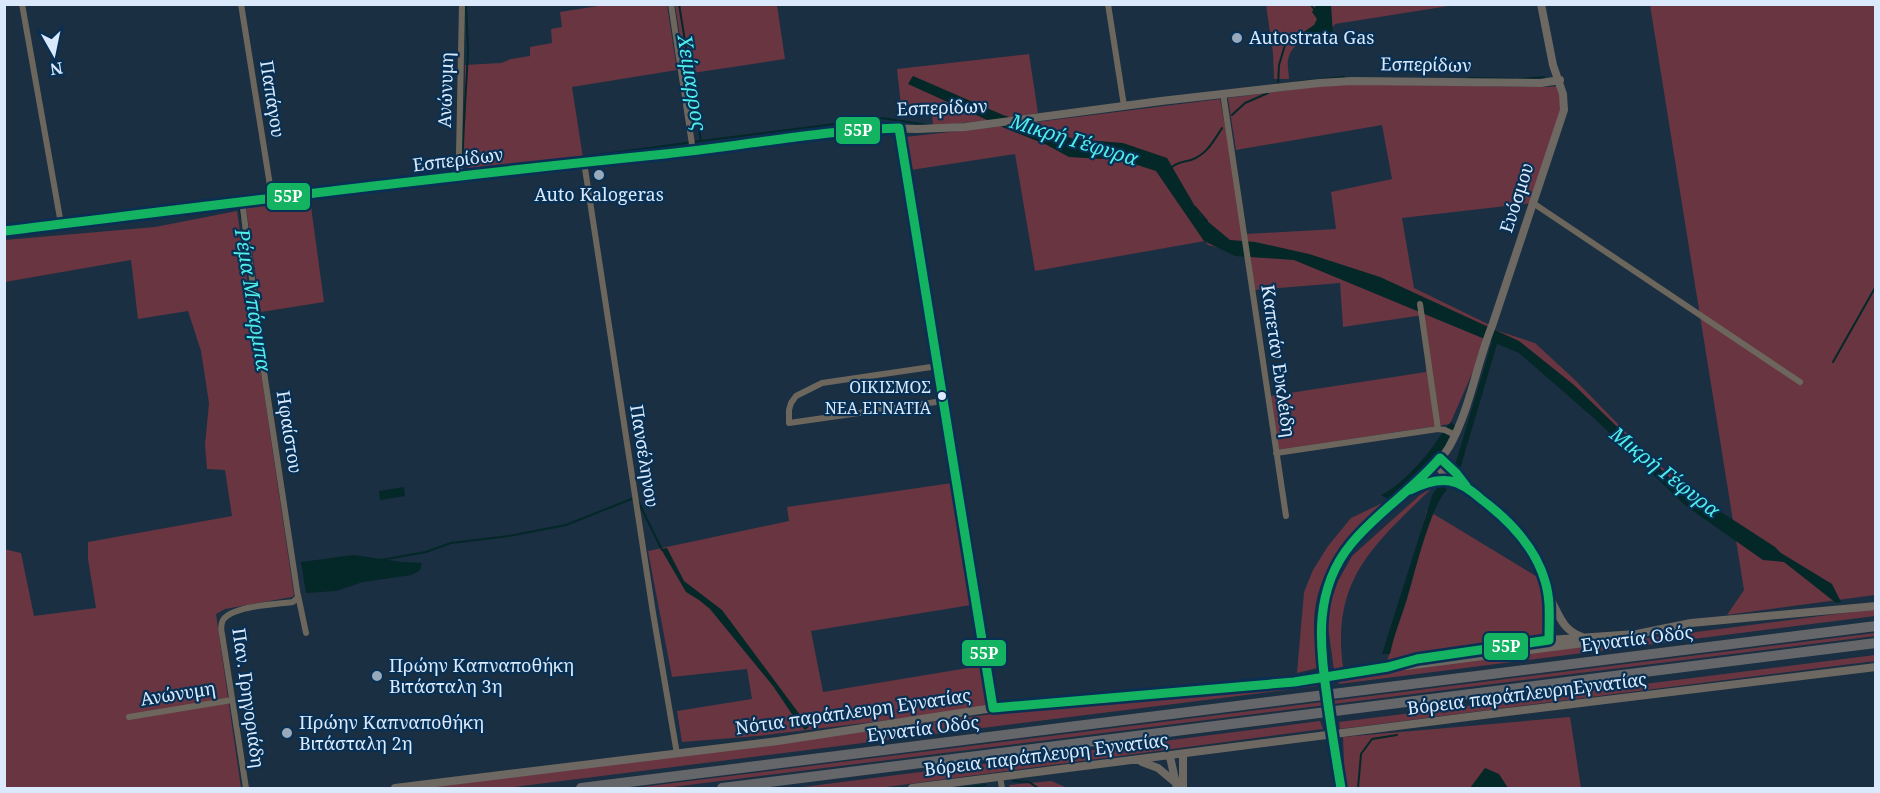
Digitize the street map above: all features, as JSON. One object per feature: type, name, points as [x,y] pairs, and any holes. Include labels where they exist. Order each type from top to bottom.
[{"type":"highway","name":"Εγνατία Οδός","points":[[581,789],[1875,626]]},
{"type":"highway","name":"Εγνατία Οδός","points":[[722,789],[1875,643]]},
{"type":"street","points":[[22,4],[61,224]]},
{"type":"street","name":"Παπάγου","points":[[241,4],[272,198]]},
{"type":"street","name":"Ανώνυμη","points":[[460,176],[462,4]]},
{"type":"street","points":[[671,4],[693,151]]},
{"type":"street","points":[[1108,4],[1124,106]]},
{"type":"street","name":"Ευόσμου","points":[[1455,435],[1564,110],[1560,80],[1553,65],[1541,4]]},
{"type":"street","name":"Εσπερίδων","points":[[4,231],[242,201],[693,151],[859,129],[965,127],[1223,93],[1341,81],[1541,83],[1560,80]]},
{"type":"street","name":"Καπετάν Ευκλέιδη","points":[[1223,93],[1276,453],[1438,429],[1455,435]]},
{"type":"street","points":[[899,128],[993,708]]},
{"type":"street","name":"Πανσέληνου","points":[[584,162],[653,613],[677,754]]},
{"type":"street","name":"Ηφαίστου","points":[[242,201],[298,596],[306,633]]},
{"type":"street","points":[[1533,203],[1800,382]]},
{"type":"street","points":[[1420,304],[1438,429]]},
{"type":"street","points":[[938,366],[822,383],[796,396],[789,410],[789,423],[943,400]]},
{"type":"street","points":[[1341,789],[1322,661],[1320,622],[1322,603],[1340,558],[1351,544],[1438,461],[1448,449],[1455,435]]},
{"type":"street","points":[[1276,453],[1286,516]]},
{"type":"street","points":[[1438,461],[1444,476],[1466,486]]},
{"type":"street","points":[[1438,461],[1450,466],[1466,486],[1495,509],[1522,536],[1539,564],[1548,596],[1553,643]]},
{"type":"street","points":[[1410,490],[1437,481],[1452,481]]},
{"type":"street","name":"Παν. Γρηγοριάδη","points":[[246,789],[222,634],[223,621],[234,611],[293,602],[298,596]]},
{"type":"street","points":[[1548,596],[1570,633],[1585,638]]},
{"type":"street","name":"Νότια παράπλευρη Εγνατίας","points":[[396,789],[778,741],[993,708],[1294,682],[1388,667],[1417,659],[1636,634],[1691,623],[1875,606]]},
{"type":"street","points":[[1553,643],[1557,609]]},
{"type":"street","name":"Νότια παράπλευρη Εγνατίας","points":[[1553,643],[1636,634]]},
{"type":"street","name":"Βόρεια παράπλευρηΕγνατίας","points":[[1183,755],[1875,667]]},
{"type":"street","name":"Ανώνυμη","points":[[129,717],[232,700]]},
{"type":"street","points":[[1179,787],[1183,755]]},
{"type":"street","name":"Βόρεια παράπλευρη Εγνατίας","points":[[912,789],[1183,755]]},
{"type":"street","points":[[1170,757],[1179,787]]},
{"type":"street","points":[[1138,761],[1158,768],[1179,787]]},
{"type":"street","points":[[1000,777],[1002,789]]},
{"type":"shaded area","points":[[604,5],[667,5],[677,70],[572,87],[583,158],[473,171],[465,166],[465,65],[501,63],[530,56],[530,47],[552,43],[551,29],[562,27],[560,12]]},
{"type":"shaded area","points":[[675,5],[777,5],[785,59],[686,74]]},
{"type":"shaded area","points":[[1266,5],[1455,5],[1335,24],[1329,33],[1304,40],[1294,48],[1288,60],[1289,79],[1274,79],[1273,53]]},
{"type":"shaded area","points":[[1650,5],[1875,5],[1875,595],[1727,615],[1744,590],[1735,534],[1709,516],[1533,358],[1488,337],[1450,424],[1277,450],[1270,396],[1426,372],[1423,315],[1343,327],[1340,283],[1253,290],[1248,255],[1208,245],[1205,241],[1035,271],[1015,154],[911,170],[905,137],[995,127],[982,121],[933,126],[932,115],[902,115],[897,69],[1029,54],[1038,113],[1018,117],[1029,123],[1220,99],[1245,234],[1336,229],[1331,192],[1392,179],[1382,125],[1236,150],[1228,98],[1336,84],[1558,86],[1564,110],[1533,203],[1402,218],[1414,288],[1492,326],[1492,329],[1535,343],[1575,380],[1656,463],[1733,521]]},
{"type":"shaded area","points":[[310,199],[324,302],[261,312],[246,207]]},
{"type":"shaded area","points":[[237,211],[294,595],[225,609],[216,614],[241,788],[5,788],[4,549],[21,553],[34,616],[96,608],[88,559],[88,542],[232,516],[225,470],[207,469],[205,445],[209,403],[201,351],[188,311],[138,319],[131,260],[5,282],[5,240],[155,227]]},
{"type":"shaded area","points":[[952,483],[971,605],[811,631],[823,692],[980,666],[987,708],[758,736],[682,742],[677,711],[752,699],[747,669],[672,677],[648,551],[789,521],[787,507]]},
{"type":"shaded area","points":[[1433,487],[1393,527],[1362,565],[1351,586],[1344,609],[1341,636],[1343,667],[1334,670],[1328,627],[1330,604],[1338,581],[1352,556],[1420,495]]},
{"type":"shaded area","points":[[1399,495],[1354,535],[1331,565],[1322,582],[1314,622],[1317,668],[1297,673],[1304,592],[1313,570],[1328,546],[1351,518]]},
{"type":"shaded area","points":[[1427,510],[1544,581],[1549,636],[1387,662]]},
{"type":"shaded area","points":[[1875,609],[1875,616],[1339,684],[1337,678]]},
{"type":"shaded area","points":[[1875,633],[1875,636],[665,788],[633,788]]},
{"type":"shaded area","points":[[1875,655],[1875,661],[1340,729],[1339,722]]},
{"type":"shaded area","points":[[1317,679],[1317,686],[506,788],[417,788],[1093,701]]},
{"type":"shaded area","points":[[1570,717],[1581,788],[1345,788],[1343,737]]},
{"type":"shaded area","points":[[1320,721],[1323,729],[879,788],[795,788]]},
{"type":"shaded area","points":[[1051,781],[1068,788],[1010,788],[1009,785]]},
{"type":"water","points":[[1316,5],[1331,5],[1333,33],[1292,40],[1314,25],[1317,19],[1312,12]]},
{"type":"water","points":[[913,76],[1003,115],[1074,139],[1123,143],[1167,158],[1200,215],[1230,240],[1255,242],[1309,254],[1380,277],[1519,341],[1574,385],[1672,480],[1781,553],[1832,584],[1841,602],[1836,603],[1784,562],[1763,560],[1686,506],[1596,420],[1519,353],[1497,344],[1460,469],[1455,465],[1492,342],[1294,260],[1235,256],[1204,241],[1156,171],[1122,160],[1069,157],[1047,145],[908,84]]},
{"type":"water","points":[[1451,422],[1455,426],[1449,450],[1392,502],[1381,495],[1394,487],[1415,468]]},
{"type":"water","points":[[1442,483],[1447,490],[1429,525],[1390,654],[1382,654],[1433,493]]},
{"type":"water","points":[[404,487],[405,496],[380,500],[379,491]]},
{"type":"water","points":[[667,548],[684,581],[722,610],[809,727],[805,730],[794,717],[773,686],[710,609],[686,592],[661,549]]},
{"type":"water","points":[[354,555],[422,563],[420,570],[412,575],[363,582],[336,591],[306,593],[301,562]]},
{"type":"water","points":[[1485,768],[1499,774],[1508,788],[1470,788]]},
{"type":"waterway","name":"Ρέμα Μπάρμπα","points":[[462,159],[468,52],[466,4]]},
{"type":"waterway","name":"Χείμαρρος","points":[[679,4],[701,141],[882,118],[927,125]]},
{"type":"waterway","points":[[1310,4],[1314,9]]},
{"type":"waterway","points":[[1278,86],[1279,65],[1285,45],[1293,40]]},
{"type":"waterway","points":[[1296,82],[1344,77]]},
{"type":"waterway","points":[[1520,79],[1544,77]]},
{"type":"waterway","points":[[1469,78],[1515,79]]},
{"type":"waterway","points":[[1232,115],[1245,103],[1268,93]]},
{"type":"waterway","points":[[1172,167],[1201,154],[1209,147],[1222,128]]},
{"type":"waterway","points":[[531,164],[701,141]]},
{"type":"waterway","name":"Ρέμα Μπάρμπα","points":[[239,205],[242,220]]},
{"type":"waterway","name":"Μικρή Γέφυρα","points":[[1195,207],[1207,221]]},
{"type":"waterway","points":[[1833,362],[1876,286]]},
{"type":"waterway","name":"Ρέμα Μπάρμπα","points":[[381,560],[426,552],[451,543],[509,536],[566,525],[634,498]]},
{"type":"waterway","name":"Ρέμα Μπάρμπα","points":[[638,501],[662,550]]},
{"type":"waterway","points":[[1358,788],[1361,754],[1372,739],[1397,735]]},
{"type":"waterway","points":[[1013,781],[1029,782],[1038,788]]},
{"type":"waterway","points":[[960,788],[986,785]]},
{"type":"transit line","name":"55Ρ","points":[[4,231],[417,181],[694,151],[811,135],[899,128],[993,708],[1294,682],[1388,667],[1417,659],[1549,640],[1549,603],[1541,568],[1528,545],[1511,525],[1463,485],[1434,481],[1410,490]]},
{"type":"transit line","name":"55Ρ","points":[[1341,788],[1324,677],[1321,637],[1325,598],[1331,579],[1339,561],[1361,532],[1440,458],[1466,486]]},
{"type":"place","name":"Autostrata Gas","points":[[1237,38]]},
{"type":"place","name":"Auto Kalogeras","points":[[599,175]]},
{"type":"place","name":"ΟΙΚΙΣΜΟΣ ΝΕΑ ΕΓΝΑΤΙΑ","points":[[942,396]]},
{"type":"place","name":"Πρώην Καπναποθήκη Βιτάσταλη 3η","points":[[377,676]]},
{"type":"place","name":"Πρώην Καπναποθήκη Βιτάσταλη 2η","points":[[287,733]]}]
